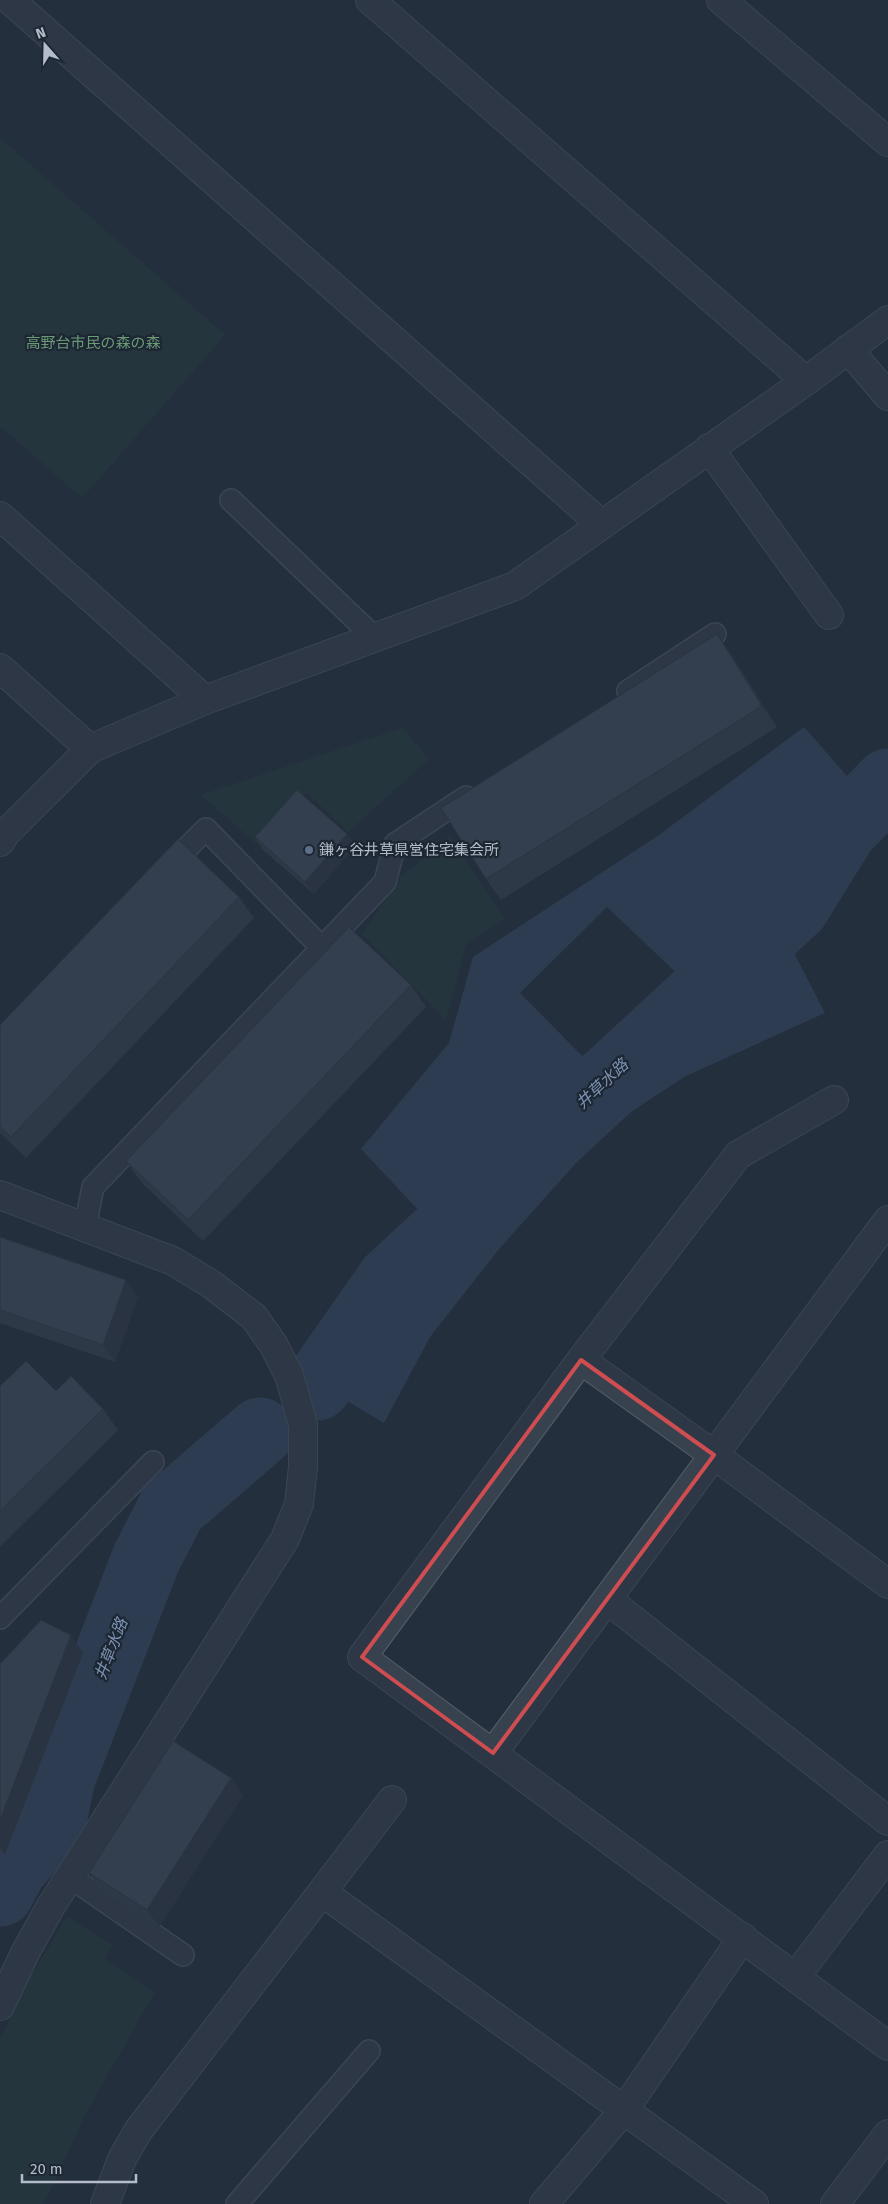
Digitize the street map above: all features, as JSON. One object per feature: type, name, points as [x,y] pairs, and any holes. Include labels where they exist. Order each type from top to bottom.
[{"type":"street","points":[[10,0],[602,525]]},
{"type":"street","points":[[370,0],[806,381]]},
{"type":"street","points":[[721,0],[888,142]]},
{"type":"street","points":[[2,835],[90,749],[205,700],[515,586],[806,381],[888,320]]},
{"type":"street","points":[[848,349],[888,396]]},
{"type":"street","points":[[709,448],[829,615]]},
{"type":"street","points":[[0,516],[205,700]]},
{"type":"street","points":[[0,668],[90,749]]},
{"type":"street","points":[[834,1100],[738,1155],[581,1360],[362,1657],[796,1976],[888,2046]]},
{"type":"street","points":[[0,1195],[173,1261],[211,1284],[254,1317],[273,1344],[289,1375],[303,1425],[303,1467],[299,1504],[286,1539],[70,1877],[25,1953],[0,2006]]},
{"type":"street","points":[[493,1753],[888,1220]]},
{"type":"street","points":[[581,1360],[714,1455],[888,1584]]},
{"type":"street","points":[[608,1600],[888,1821]]},
{"type":"street","points":[[105,2204],[122,2159],[138,2131],[392,1800]]},
{"type":"street","points":[[796,1976],[888,1855]]},
{"type":"street","points":[[322,1892],[754,2204]]},
{"type":"street","points":[[544,2204],[624,2110],[743,1937]]},
{"type":"street","points":[[836,2204],[888,2134]]},
{"type":"lane","points":[[230,500],[375,638]]},
{"type":"lane","points":[[608,704],[715,634]]},
{"type":"lane","points":[[85,1227],[93,1187],[385,882],[395,844],[485,785]]},
{"type":"lane","points":[[151,884],[206,829],[322,948]]},
{"type":"lane","points":[[0,1618],[153,1462]]},
{"type":"lane","points":[[70,1877],[183,1955]]},
{"type":"lane","points":[[237,2204],[370,2051]]},
{"type":"highlighted area","points":[[581,1360],[714,1455],[493,1753],[362,1657]]},
{"type":"green space","name":"高野台市民の森の森","points":[[0,138],[225,335],[82,498],[0,426]]},
{"type":"green space","points":[[402,728],[429,759],[348,832],[307,793],[258,845],[201,795]]},
{"type":"green space","points":[[449,836],[505,918],[466,944],[446,1020],[362,934],[400,878]]},
{"type":"green space","points":[[67,1917],[112,1945],[105,1959],[155,1992],[86,2113],[44,2204],[0,2204],[0,2039],[32,1974]]},
{"type":"water","points":[[804,727],[853,783],[820,818],[778,884],[685,981],[607,907],[520,993],[592,1066],[424,1216],[361,1149],[449,1043],[473,957],[659,835]]},
{"type":"water","points":[[790,945],[825,1013],[684,1077],[631,1112],[577,1162],[499,1249],[430,1337],[384,1423],[342,1398],[399,1310],[418,1287],[665,1065]]},
{"type":"building","points":[[717,634],[762,706],[486,879],[441,808]]},
{"type":"building","points":[[297,790],[347,834],[305,882],[255,837]]},
{"type":"building","points":[[178,839],[239,897],[11,1137],[0,1126],[0,1025]]},
{"type":"building","points":[[349,927],[411,985],[188,1220],[126,1161]]},
{"type":"building","points":[[0,1237],[126,1280],[103,1345],[0,1310]]},
{"type":"building","points":[[26,1361],[56,1391],[71,1376],[103,1409],[0,1511],[0,1386]]},
{"type":"building","points":[[41,1620],[71,1635],[0,1820],[0,1664]]},
{"type":"building","points":[[173,1741],[231,1778],[147,1910],[89,1873]]},
{"type":"waterway","name":"井草水路","points":[[317,1386],[391,1280],[795,907],[842,831],[888,783]]},
{"type":"waterway","name":"井草水路","points":[[0,1892],[13,1867],[51,1825],[61,1778],[146,1559],[172,1508],[260,1432]]},
{"type":"place","name":"鎌ヶ谷井草県営住宅集会所","points":[[309,850]]}]
